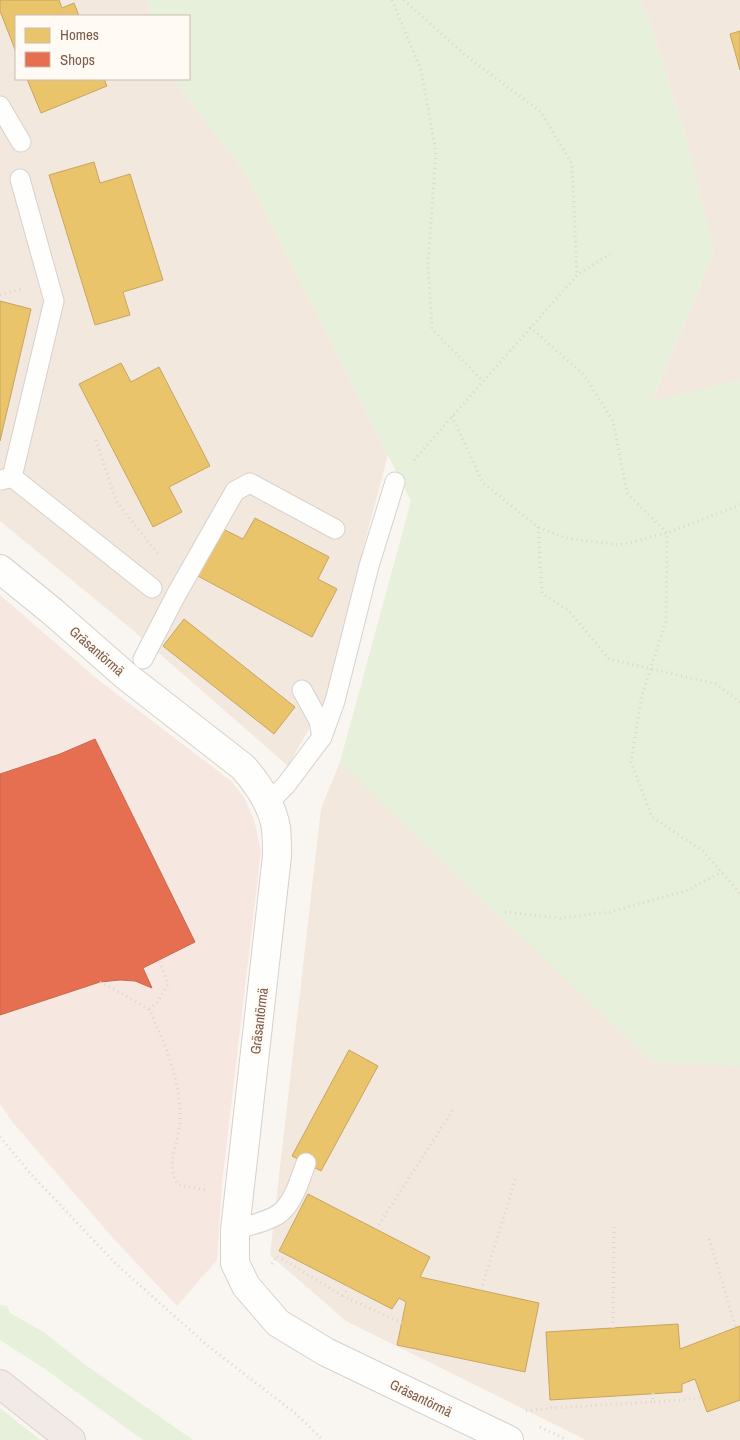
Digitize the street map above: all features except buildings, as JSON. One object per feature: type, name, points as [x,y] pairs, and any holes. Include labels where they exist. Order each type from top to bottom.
[{"type":"highway","points":[[0,1384],[71,1440]]},
{"type":"street","name":"Gräsantörmä","points":[[0,568],[126,676],[242,766],[257,784],[268,803],[276,827],[277,856],[235,1230],[235,1263],[246,1286],[278,1323],[326,1352],[509,1440]]},
{"type":"lane","points":[[0,106],[21,142]]},
{"type":"lane","points":[[20,179],[54,301],[6,479],[152,588]]},
{"type":"lane","points":[[268,803],[286,785],[322,737],[335,701],[369,566],[395,482]]},
{"type":"lane","points":[[143,658],[235,491],[250,483],[335,529]]},
{"type":"lane","points":[[302,690],[319,721],[322,737]]},
{"type":"lane","points":[[235,1230],[280,1213],[292,1197],[306,1163]]},
{"type":"path","points":[[392,0],[421,70],[436,152],[428,261],[432,329],[483,382]]},
{"type":"path","points":[[404,0],[465,55],[541,112],[572,164],[577,275]]},
{"type":"path","points":[[395,482],[577,275],[610,254]]},
{"type":"path","points":[[530,327],[584,375],[613,422],[627,493],[667,533],[666,621],[642,696],[631,762],[652,817],[703,851],[740,893]]},
{"type":"path","points":[[452,416],[483,483],[538,527],[566,538],[620,545],[667,533],[740,505]]},
{"type":"path","points":[[538,527],[542,593],[570,611],[609,659],[716,684],[740,702]]},
{"type":"path","points":[[505,912],[560,918],[610,912],[688,890],[722,872]]},
{"type":"path","points":[[149,1010],[157,1003],[168,984],[159,960]]},
{"type":"path","points":[[100,982],[149,1010],[162,1037],[173,1070],[179,1100],[179,1128],[172,1165],[172,1176],[178,1185],[196,1189],[240,1193]]},
{"type":"path","points":[[376,1229],[453,1110]]},
{"type":"path","points":[[0,1138],[30,1173],[116,1264],[208,1346],[295,1413],[323,1440]]},
{"type":"path","points":[[480,1290],[516,1177]]},
{"type":"path","points":[[613,1328],[614,1227]]},
{"type":"path","points":[[709,1239],[736,1328]]},
{"type":"path","points":[[270,1269],[277,1256],[343,1296],[402,1323]]},
{"type":"path","points":[[343,1296],[349,1287]]},
{"type":"path","points":[[653,1393],[653,1402]]},
{"type":"path","points":[[519,1412],[551,1408],[685,1400],[701,1397]]},
{"type":"shaded area","points":[[0,0],[147,0],[151,15],[15,15],[15,80],[174,80],[245,172],[388,455],[364,545],[335,683],[288,766],[129,627],[0,521]]},
{"type":"shaded area","points":[[640,0],[740,0],[740,380],[651,403],[714,252],[684,130],[651,26]]},
{"type":"shaded area","points":[[0,595],[96,678],[231,781],[244,797],[254,820],[261,850],[222,1184],[217,1260],[177,1306],[112,1237],[14,1124],[0,1104]]},
{"type":"shaded area","points":[[340,762],[653,1061],[740,1066],[740,1440],[586,1440],[346,1321],[270,1255],[321,809]]},
{"type":"green space","points":[[147,0],[640,0],[651,26],[684,130],[714,252],[651,402],[740,380],[740,1066],[653,1062],[473,892],[340,762],[411,501],[245,172],[174,80],[190,80],[190,15],[151,15]]},
{"type":"green space","points":[[0,1305],[7,1306],[10,1313],[45,1333],[84,1364],[193,1440],[143,1440],[45,1369],[0,1340]]},
{"type":"green space","points":[[0,1408],[40,1440],[0,1440]]}]
